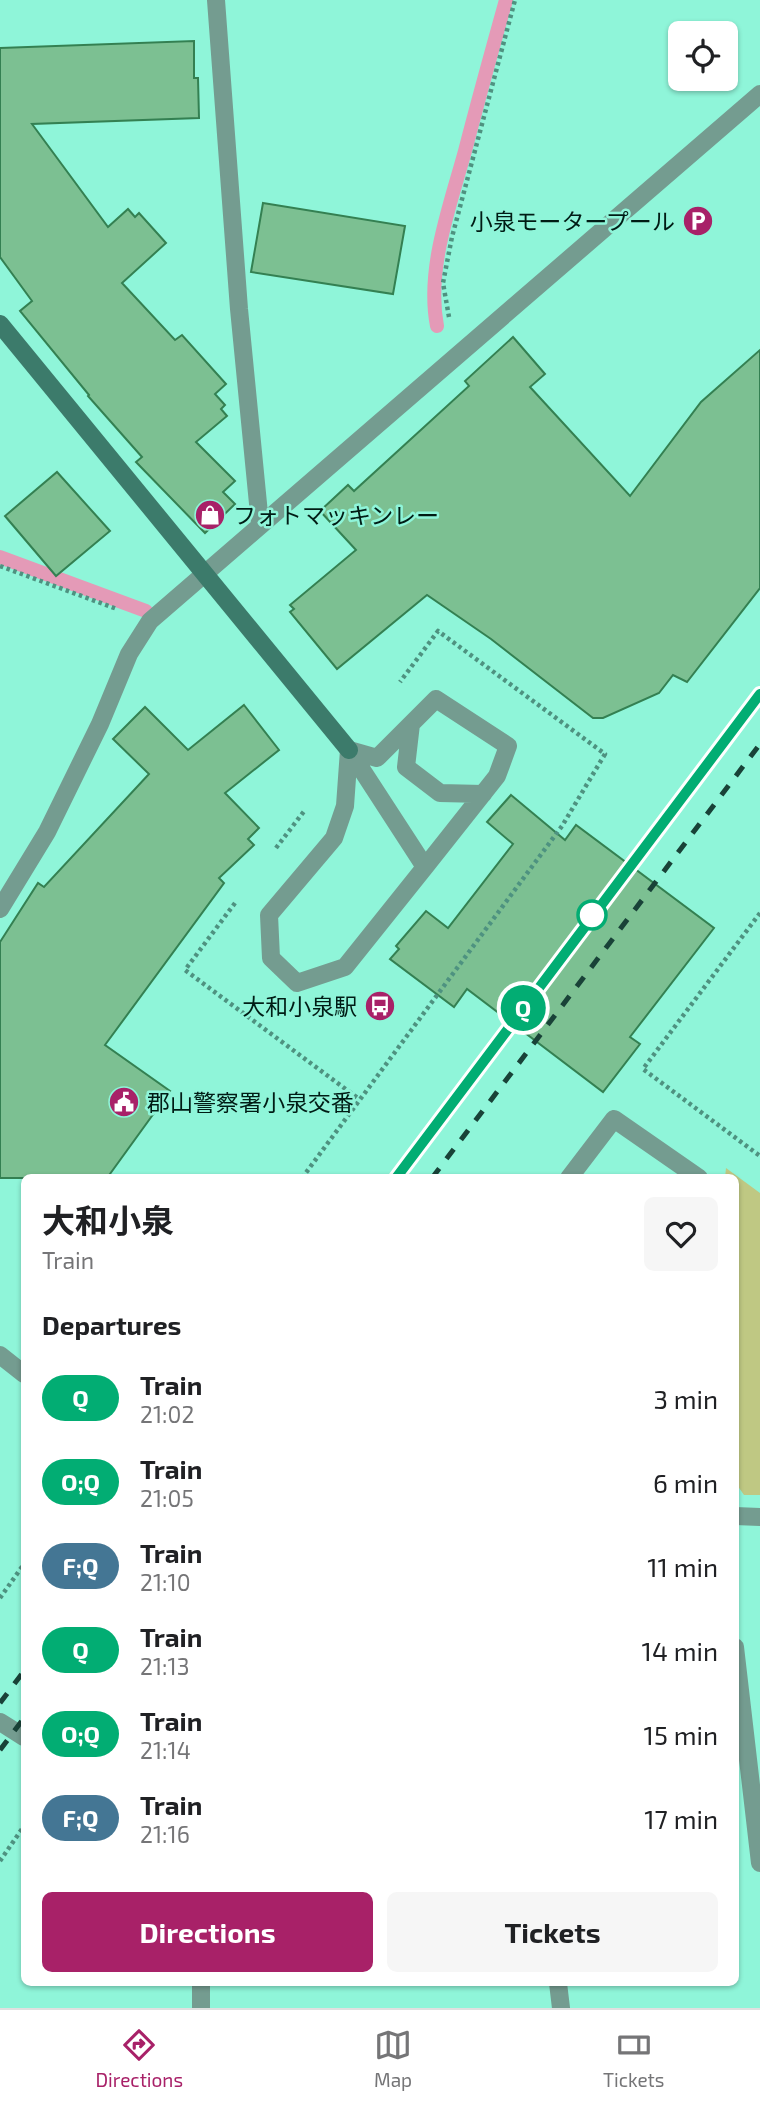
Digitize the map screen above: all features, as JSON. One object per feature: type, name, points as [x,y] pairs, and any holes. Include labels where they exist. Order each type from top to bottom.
[{"type":"main road","points":[[0,324],[349,750]]},
{"type":"street","points":[[216,0],[239,309],[260,524]]},
{"type":"street","points":[[0,909],[47,832],[100,724],[129,654],[150,621],[760,94]]},
{"type":"street","points":[[436,699],[508,746],[497,776],[345,968],[297,983],[271,958],[270,915],[334,838],[345,806],[349,750],[377,758],[436,699]]},
{"type":"street","points":[[411,724],[406,767],[440,793],[483,794]]},
{"type":"street","points":[[349,750],[425,867]]},
{"type":"street","points":[[572,1174],[614,1119],[693,1174]]},
{"type":"street","points":[[0,1355],[21,1372]]},
{"type":"street","points":[[739,1516],[760,1517]]},
{"type":"street","points":[[739,1682],[760,1863]]},
{"type":"street","points":[[0,1722],[21,1735]]},
{"type":"street","points":[[201,1986],[201,2008]]},
{"type":"street","points":[[558,1986],[561,2008]]},
{"type":"path","points":[[469,346],[449,319],[443,283],[452,237],[514,0]]},
{"type":"path","points":[[0,566],[150,621]]},
{"type":"path","points":[[305,1174],[562,826],[605,754]]},
{"type":"path","points":[[760,913],[643,1069],[760,1156]]},
{"type":"path","points":[[0,1598],[21,1568]]},
{"type":"path","points":[[0,1861],[21,1830]]},
{"type":"green space","points":[[739,1178],[760,1193],[760,1495],[744,1495],[739,1488]]},
{"type":"building","points":[[194,41],[194,78],[198,78],[199,118],[32,124],[108,227],[128,209],[135,217],[139,213],[166,243],[122,283],[175,340],[182,335],[226,384],[215,394],[225,405],[221,409],[227,416],[196,442],[235,481],[223,492],[235,504],[205,533],[136,462],[142,457],[88,396],[20,311],[32,301],[0,257],[0,48]]},
{"type":"building","points":[[263,203],[405,226],[393,294],[251,272]]},
{"type":"building","points":[[513,337],[545,374],[530,387],[630,496],[701,402],[760,350],[760,588],[687,682],[673,675],[659,693],[603,718],[593,718],[491,639],[427,595],[337,669],[290,612],[294,609],[290,605],[356,550],[320,511],[348,485],[354,491],[469,386],[465,381]]},
{"type":"building","points":[[57,472],[110,531],[56,576],[5,516]]},
{"type":"building","points":[[244,705],[279,750],[225,793],[259,828],[248,839],[254,845],[219,878],[224,883],[105,1045],[170,1091],[110,1174],[21,1174],[21,1178],[0,1178],[0,942],[38,883],[44,887],[149,774],[113,739],[145,707],[188,750]]},
{"type":"building","points":[[511,795],[565,840],[576,825],[714,928],[630,1037],[640,1044],[603,1092],[467,989],[454,1007],[390,959],[399,949],[396,946],[426,911],[448,928],[513,844],[487,822]]},
{"type":"waterway","points":[[437,326],[434,304],[441,238],[506,0]]},
{"type":"waterway","points":[[0,557],[146,611]]},
{"type":"railway","points":[[399,1174],[760,694]]},
{"type":"railway","points":[[435,1174],[760,744]]},
{"type":"railway","points":[[0,1703],[21,1675]]},
{"type":"railway","points":[[0,1750],[21,1722]]},
{"type":"train","name":"Q","points":[[399,1174],[760,694]]},
{"type":"place","name":"小泉モータープール","points":[[698,221]]},
{"type":"place","name":"フォトマッキンレー","points":[[210,515]]},
{"type":"place","name":"大和小泉駅","points":[[380,1006]]},
{"type":"place","name":"郡山警察署小泉交番","points":[[124,1102]]}]
